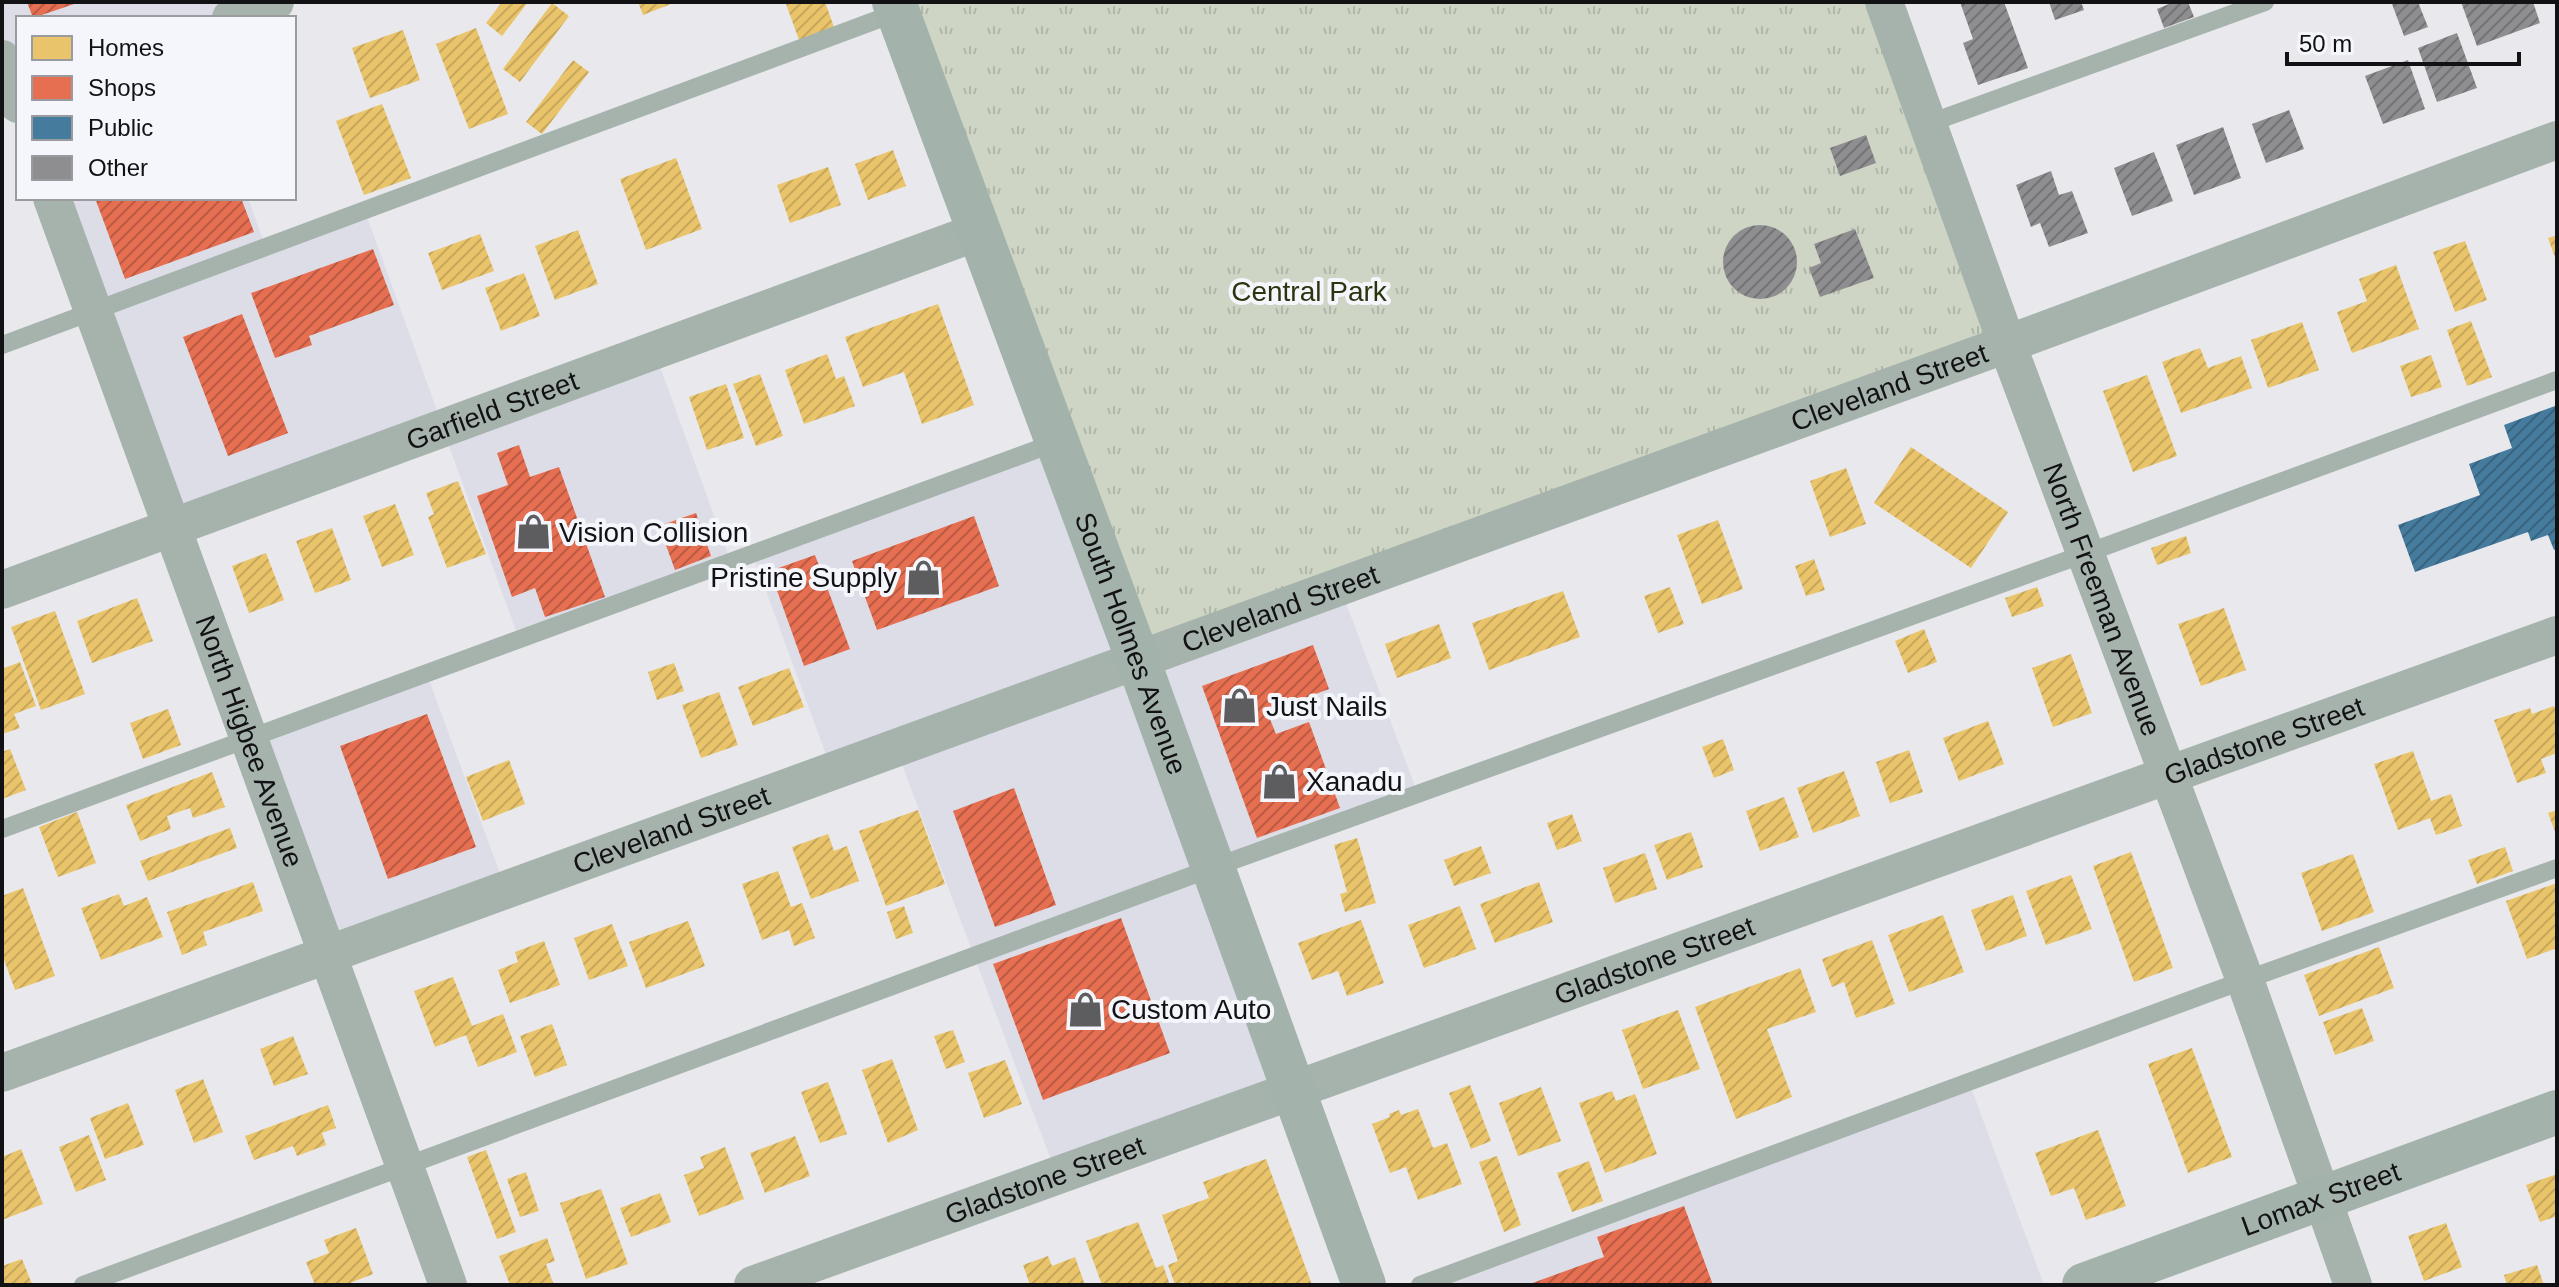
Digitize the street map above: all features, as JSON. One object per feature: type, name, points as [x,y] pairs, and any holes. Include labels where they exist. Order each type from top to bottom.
[{"type":"main road","name":"South Holmes Avenue","points":[[896,7],[1138,660],[1364,1285]]},
{"type":"main road","name":"Lomax Street","points":[[2084,1285],[2557,1112]]},
{"type":"street","points":[[236,16],[275,2]]},
{"type":"street","name":"North Freeman Avenue","points":[[1884,2],[2007,344],[2245,980],[2353,1285]]},
{"type":"street","points":[[2,59],[13,99]]},
{"type":"street","name":"Cleveland Street","points":[[2,1073],[2007,344],[2557,140]]},
{"type":"street","name":"North Higbee Avenue","points":[[53,200],[448,1285]]},
{"type":"street","name":"Garfield Street","points":[[2,590],[980,231]]},
{"type":"street","name":"Gladstone Street","points":[[753,1285],[2557,635]]},
{"type":"lane","points":[[1927,124],[2265,2]]},
{"type":"lane","points":[[2,345],[896,7]]},
{"type":"lane","points":[[83,1285],[1212,868],[2557,380]]},
{"type":"lane","points":[[2,829],[1057,442]]},
{"type":"lane","points":[[1420,1285],[2557,868]]},
{"type":"shaded area","points":[[2,2],[275,2],[236,16],[16,16],[16,98],[2,60]]},
{"type":"shaded area","points":[[53,200],[249,200],[266,248],[365,211],[443,427],[654,350],[731,562],[519,639],[442,427],[171,526]]},
{"type":"shaded area","points":[[1057,442],[1340,587],[1418,794],[1212,869],[1293,1091],[1057,1176],[896,749],[832,771],[752,553]]},
{"type":"shaded area","points":[[427,674],[506,890],[328,954],[249,738]]},
{"type":"shaded area","points":[[1969,1082],[2044,1285],[1420,1285]]},
{"type":"green space","name":"Central Park","points":[[896,2],[1881,2],[2007,344],[1138,660]]},
{"type":"building: Homes","points":[[502,2],[528,2],[502,36],[486,23]]},
{"type":"building: Homes","points":[[638,2],[676,2],[643,15]]},
{"type":"building: Homes","points":[[825,2],[834,27],[799,40],[786,4]]},
{"type":"building: Homes","points":[[552,3],[569,16],[520,82],[503,69]]},
{"type":"building: Homes","points":[[476,28],[508,114],[469,129],[436,44]]},
{"type":"building: Homes","points":[[403,30],[420,80],[370,98],[352,48]]},
{"type":"building: Homes","points":[[573,60],[589,72],[542,134],[526,122]]},
{"type":"building: Homes","points":[[382,104],[411,178],[364,195],[336,121]]},
{"type":"building: Homes","points":[[893,150],[906,186],[868,200],[855,164]]},
{"type":"building: Homes","points":[[676,158],[702,229],[646,250],[620,179]]},
{"type":"building: Homes","points":[[828,167],[841,205],[790,223],[777,185]]},
{"type":"building: Homes","points":[[578,230],[598,284],[555,300],[535,246]]},
{"type":"building: Homes","points":[[480,234],[494,271],[442,290],[428,253]]},
{"type":"building: Homes","points":[[2557,235],[2557,263],[2548,238]]},
{"type":"building: Homes","points":[[2465,241],[2487,300],[2455,312],[2433,252]]},
{"type":"building: Homes","points":[[2396,265],[2419,329],[2352,353],[2337,312],[2367,301],[2359,279]]},
{"type":"building: Homes","points":[[524,273],[540,316],[501,331],[485,288]]},
{"type":"building: Homes","points":[[938,304],[974,405],[922,424],[904,372],[863,387],[845,337]]},
{"type":"building: Homes","points":[[2471,321],[2492,377],[2467,386],[2447,330]]},
{"type":"building: Homes","points":[[2302,322],[2319,370],[2268,388],[2251,340]]},
{"type":"building: Homes","points":[[2200,348],[2208,368],[2241,356],[2252,388],[2181,413],[2162,362]]},
{"type":"building: Homes","points":[[827,354],[836,379],[844,376],[855,406],[804,424],[785,370]]},
{"type":"building: Homes","points":[[2431,355],[2442,387],[2411,397],[2400,366]]},
{"type":"building: Homes","points":[[760,374],[783,436],[756,446],[733,384]]},
{"type":"building: Homes","points":[[2147,375],[2177,456],[2133,472],[2103,391]]},
{"type":"building: Homes","points":[[726,384],[744,438],[707,450],[689,397]]},
{"type":"building: Homes","points":[[1911,447],[2008,512],[1971,568],[1874,503]]},
{"type":"building: Homes","points":[[1846,468],[1866,524],[1830,537],[1810,481]]},
{"type":"building: Homes","points":[[458,481],[486,554],[447,568],[428,517],[434,514],[426,493]]},
{"type":"building: Homes","points":[[395,504],[414,555],[382,567],[363,516]]},
{"type":"building: Homes","points":[[1718,520],[1743,589],[1702,604],[1677,535]]},
{"type":"building: Homes","points":[[332,528],[351,580],[315,593],[296,541]]},
{"type":"building: Homes","points":[[2186,536],[2191,553],[2157,565],[2151,548]]},
{"type":"building: Homes","points":[[266,553],[284,600],[249,613],[232,566]]},
{"type":"building: Homes","points":[[1814,559],[1825,590],[1806,596],[1795,566]]},
{"type":"building: Homes","points":[[1670,587],[1684,624],[1658,633],[1644,596]]},
{"type":"building: Homes","points":[[2037,587],[2044,606],[2012,617],[2005,598]]},
{"type":"building: Homes","points":[[1563,591],[1580,637],[1489,670],[1472,623]]},
{"type":"building: Homes","points":[[137,598],[153,641],[92,663],[77,621]]},
{"type":"building: Homes","points":[[2224,608],[2246,670],[2201,686],[2178,624]]},
{"type":"building: Homes","points":[[55,611],[85,694],[41,710],[11,627]]},
{"type":"building: Homes","points":[[1439,624],[1451,658],[1397,678],[1385,644]]},
{"type":"building: Homes","points":[[1924,629],[1937,662],[1908,673],[1895,641]]},
{"type":"building: Homes","points":[[2071,654],[2092,713],[2053,727],[2032,668]]},
{"type":"building: Homes","points":[[20,662],[36,706],[14,714],[20,728],[2,734],[2,669]]},
{"type":"building: Homes","points":[[674,663],[684,691],[657,700],[648,672]]},
{"type":"building: Homes","points":[[789,668],[804,707],[753,726],[738,687]]},
{"type":"building: Homes","points":[[719,692],[738,745],[701,758],[682,705]]},
{"type":"building: Homes","points":[[2554,706],[2557,714],[2557,753],[2541,759],[2546,773],[2517,783],[2494,720],[2530,708],[2532,714]]},
{"type":"building: Homes","points":[[168,709],[181,745],[143,759],[130,723]]},
{"type":"building: Homes","points":[[1988,721],[2004,764],[1959,781],[1943,738]]},
{"type":"building: Homes","points":[[1723,739],[1734,770],[1714,778],[1702,747]]},
{"type":"building: Homes","points":[[10,749],[26,790],[2,799],[2,752]]},
{"type":"building: Homes","points":[[1909,750],[1923,792],[1890,803],[1876,762]]},
{"type":"building: Homes","points":[[2413,751],[2431,801],[2451,794],[2462,826],[2436,835],[2430,818],[2398,830],[2374,764]]},
{"type":"building: Homes","points":[[509,760],[525,804],[483,821],[466,777]]},
{"type":"building: Homes","points":[[1844,771],[1860,816],[1813,833],[1797,788]]},
{"type":"building: Homes","points":[[212,772],[225,807],[193,818],[190,808],[167,816],[171,829],[140,841],[126,805]]},
{"type":"building: Homes","points":[[1784,797],[1799,837],[1760,851],[1746,811]]},
{"type":"building: Homes","points":[[918,810],[945,884],[886,906],[859,831]]},
{"type":"building: Homes","points":[[2557,810],[2557,837],[2548,813]]},
{"type":"building: Homes","points":[[77,812],[96,863],[58,877],[39,827]]},
{"type":"building: Homes","points":[[1572,814],[1582,841],[1557,850],[1547,823]]},
{"type":"building: Homes","points":[[230,828],[237,848],[148,881],[140,861]]},
{"type":"building: Homes","points":[[1691,832],[1703,867],[1667,880],[1654,845]]},
{"type":"building: Homes","points":[[828,834],[834,851],[847,846],[859,881],[811,899],[792,847]]},
{"type":"building: Homes","points":[[1357,838],[1376,903],[1345,912],[1340,894],[1347,892],[1334,845]]},
{"type":"building: Homes","points":[[1481,846],[1491,873],[1454,886],[1444,860]]},
{"type":"building: Homes","points":[[2505,847],[2513,871],[2477,884],[2468,860]]},
{"type":"building: Homes","points":[[2131,852],[2173,968],[2134,982],[2093,866]]},
{"type":"building: Homes","points":[[1645,853],[1657,889],[1615,903],[1603,868]]},
{"type":"building: Homes","points":[[2353,854],[2374,912],[2322,931],[2301,873]]},
{"type":"building: Homes","points":[[778,871],[791,907],[802,903],[815,938],[794,946],[789,930],[762,940],[742,884]]},
{"type":"building: Homes","points":[[2071,875],[2092,929],[2046,945],[2026,891]]},
{"type":"building: Homes","points":[[253,882],[263,911],[203,932],[207,945],[182,955],[167,912]]},
{"type":"building: Homes","points":[[1539,882],[1553,922],[1495,943],[1480,904]]},
{"type":"building: Homes","points":[[2557,883],[2557,948],[2527,959],[2506,901]]},
{"type":"building: Homes","points":[[23,888],[55,976],[15,990],[2,954],[2,896]]},
{"type":"building: Homes","points":[[119,894],[124,906],[147,897],[163,937],[101,960],[81,908]]},
{"type":"building: Homes","points":[[2013,895],[2027,936],[1986,951],[1971,910]]},
{"type":"building: Homes","points":[[904,906],[913,933],[896,939],[887,912]]},
{"type":"building: Homes","points":[[1460,906],[1476,949],[1424,968],[1408,925]]},
{"type":"building: Homes","points":[[1943,915],[1964,972],[1909,992],[1888,935]]},
{"type":"building: Homes","points":[[1361,920],[1384,983],[1347,996],[1338,971],[1312,980],[1298,943]]},
{"type":"building: Homes","points":[[688,921],[705,966],[646,988],[629,942]]},
{"type":"building: Homes","points":[[612,924],[628,966],[589,980],[574,938]]},
{"type":"building: Homes","points":[[1872,940],[1895,1004],[1856,1018],[1844,982],[1832,987],[1822,959]]},
{"type":"building: Homes","points":[[544,941],[560,985],[510,1003],[498,970],[518,962],[515,952]]},
{"type":"building: Homes","points":[[2379,947],[2394,988],[2319,1016],[2304,975]]},
{"type":"building: Homes","points":[[1800,968],[1816,1012],[1767,1029],[1792,1097],[1736,1119],[1695,1007]]},
{"type":"building: Homes","points":[[453,977],[472,1026],[503,1014],[517,1052],[478,1067],[466,1035],[435,1047],[414,991]]},
{"type":"building: Homes","points":[[2362,1008],[2374,1041],[2335,1055],[2323,1022]]},
{"type":"building: Homes","points":[[1678,1010],[1700,1069],[1643,1089],[1622,1030]]},
{"type":"building: Homes","points":[[552,1024],[567,1065],[535,1077],[520,1036]]},
{"type":"building: Homes","points":[[953,1030],[965,1062],[946,1069],[934,1036]]},
{"type":"building: Homes","points":[[293,1036],[308,1074],[274,1086],[260,1049]]},
{"type":"building: Homes","points":[[2192,1048],[2232,1157],[2188,1173],[2148,1064]]},
{"type":"building: Homes","points":[[892,1059],[918,1130],[888,1143],[862,1070]]},
{"type":"building: Homes","points":[[1005,1060],[1022,1104],[984,1118],[968,1073]]},
{"type":"building: Homes","points":[[203,1079],[223,1132],[194,1143],[175,1090]]},
{"type":"building: Homes","points":[[828,1082],[847,1134],[820,1143],[801,1092]]},
{"type":"building: Homes","points":[[1470,1085],[1491,1141],[1471,1149],[1449,1093]]},
{"type":"building: Homes","points":[[1541,1087],[1561,1141],[1518,1156],[1499,1103]]},
{"type":"building: Homes","points":[[1612,1091],[1616,1101],[1635,1094],[1657,1154],[1605,1173],[1579,1103]]},
{"type":"building: Homes","points":[[128,1103],[144,1145],[105,1159],[90,1118]]},
{"type":"building: Homes","points":[[328,1105],[336,1128],[322,1133],[326,1145],[297,1156],[293,1146],[254,1160],[245,1136]]},
{"type":"building: Homes","points":[[1418,1109],[1433,1148],[1447,1143],[1462,1184],[1418,1200],[1406,1167],[1390,1173],[1372,1124],[1399,1110],[1401,1115]]},
{"type":"building: Homes","points":[[2098,1130],[2126,1206],[2086,1220],[2074,1188],[2051,1196],[2035,1153]]},
{"type":"building: Homes","points":[[89,1135],[106,1180],[76,1192],[59,1147]]},
{"type":"building: Homes","points":[[795,1136],[810,1176],[765,1193],[750,1153]]},
{"type":"building: Homes","points":[[725,1147],[744,1199],[699,1216],[684,1175],[704,1168],[700,1157]]},
{"type":"building: Homes","points":[[21,1149],[43,1204],[2,1220],[2,1157]]},
{"type":"building: Homes","points":[[486,1150],[516,1232],[497,1239],[467,1157]]},
{"type":"building: Homes","points":[[1497,1156],[1521,1225],[1504,1232],[1479,1162]]},
{"type":"building: Homes","points":[[1266,1159],[1312,1285],[1185,1285],[1184,1282],[1175,1285],[1168,1265],[1178,1261],[1162,1215],[1209,1198],[1203,1182]]},
{"type":"building: Homes","points":[[1589,1161],[1603,1201],[1572,1212],[1557,1173]]},
{"type":"building: Homes","points":[[526,1172],[539,1211],[520,1217],[507,1179]]},
{"type":"building: Homes","points":[[2557,1174],[2557,1216],[2540,1222],[2526,1185]]},
{"type":"building: Homes","points":[[601,1189],[628,1264],[586,1279],[560,1203]]},
{"type":"building: Homes","points":[[660,1193],[671,1222],[631,1237],[620,1208]]},
{"type":"building: Homes","points":[[1138,1222],[1156,1268],[1163,1265],[1170,1285],[1102,1285],[1086,1241]]},
{"type":"building: Homes","points":[[2446,1223],[2462,1267],[2424,1281],[2408,1236]]},
{"type":"building: Homes","points":[[356,1228],[373,1274],[345,1285],[315,1285],[306,1262],[329,1253],[324,1240]]},
{"type":"building: Homes","points":[[547,1238],[555,1261],[546,1264],[554,1285],[510,1285],[499,1256]]},
{"type":"building: Homes","points":[[1048,1256],[1052,1266],[1075,1257],[1085,1285],[1030,1285],[1023,1265]]},
{"type":"building: Homes","points":[[22,1259],[32,1284],[2,1285],[2,1266]]},
{"type":"building: Homes","points":[[2537,1265],[2544,1285],[2507,1285],[2504,1275]]},
{"type":"building: Shops","points":[[27,2],[80,2],[39,16],[32,16]]},
{"type":"building: Shops","points":[[96,200],[242,200],[254,232],[125,279]]},
{"type":"building: Shops","points":[[373,249],[394,305],[309,336],[312,345],[275,358],[251,293]]},
{"type":"building: Shops","points":[[242,314],[288,433],[228,456],[183,337]]},
{"type":"building: Shops","points":[[519,445],[530,477],[559,467],[605,597],[545,617],[535,588],[512,597],[477,496],[508,485],[497,453]]},
{"type":"building: Shops","points":[[696,513],[711,556],[675,570],[659,526]]},
{"type":"building: Shops","points":[[974,516],[999,586],[877,630],[852,561]]},
{"type":"building: Shops","points":[[815,555],[850,649],[804,666],[770,571]]},
{"type":"building: Shops","points":[[1313,645],[1329,689],[1267,712],[1276,734],[1309,722],[1340,808],[1257,838],[1202,686]]},
{"type":"building: Shops","points":[[427,714],[476,847],[388,879],[340,746]]},
{"type":"building: Shops","points":[[1014,788],[1056,905],[995,927],[953,811]]},
{"type":"building: Shops","points":[[1121,918],[1170,1053],[1043,1100],[993,964]]},
{"type":"building: Shops","points":[[1684,1206],[1713,1285],[1527,1285],[1604,1257],[1597,1237]]},
{"type":"building: Public","points":[[2555,406],[2557,549],[2554,550],[2548,535],[2531,541],[2528,532],[2415,572],[2398,525],[2480,495],[2469,464],[2512,448],[2504,425]]},
{"type":"building: Other","points":[[1960,2],[2004,2],[2028,68],[1978,85],[1963,43],[1973,39]]},
{"type":"building: Other","points":[[2049,2],[2081,2],[2084,10],[2055,20]]},
{"type":"building: Other","points":[[2174,2],[2188,2],[2194,17],[2164,28],[2157,9]]},
{"type":"building: Other","points":[[2418,2],[2428,27],[2404,36],[2392,4]]},
{"type":"building: Other","points":[[2461,2],[2533,2],[2540,23],[2477,46]]},
{"type":"building: Other","points":[[2457,33],[2477,88],[2437,102],[2418,48]]},
{"type":"building: Other","points":[[2408,60],[2425,109],[2383,124],[2365,76]]},
{"type":"building: Other","points":[[2289,110],[2304,149],[2266,163],[2252,124]]},
{"type":"building: Other","points":[[2223,127],[2241,178],[2194,195],[2176,145]]},
{"type":"building: Other","points":[[1866,135],[1876,163],[1840,176],[1830,148]]},
{"type":"building: Other","points":[[2154,152],[2173,201],[2132,216],[2114,168]]},
{"type":"building: Other","points":[[2051,171],[2059,195],[2072,191],[2088,233],[2049,247],[2040,223],[2031,227],[2016,185]]},
{"type":"building: Other","points":[[1760,225],[1781,231],[1791,241],[1797,262],[1791,283],[1781,293],[1760,299],[1739,293],[1729,283],[1723,262],[1729,241],[1739,231]]},
{"type":"building: Other","points":[[1855,229],[1874,278],[1820,297],[1809,268],[1821,263],[1814,244]]},
{"type":"place","name":"Vision Collision","points":[[533,532]]},
{"type":"place","name":"Pristine Supply","points":[[923,577]]},
{"type":"place","name":"Just Nails","points":[[1240,706]]},
{"type":"place","name":"Xanadu","points":[[1280,781]]},
{"type":"place","name":"Custom Auto","points":[[1085,1009]]}]
